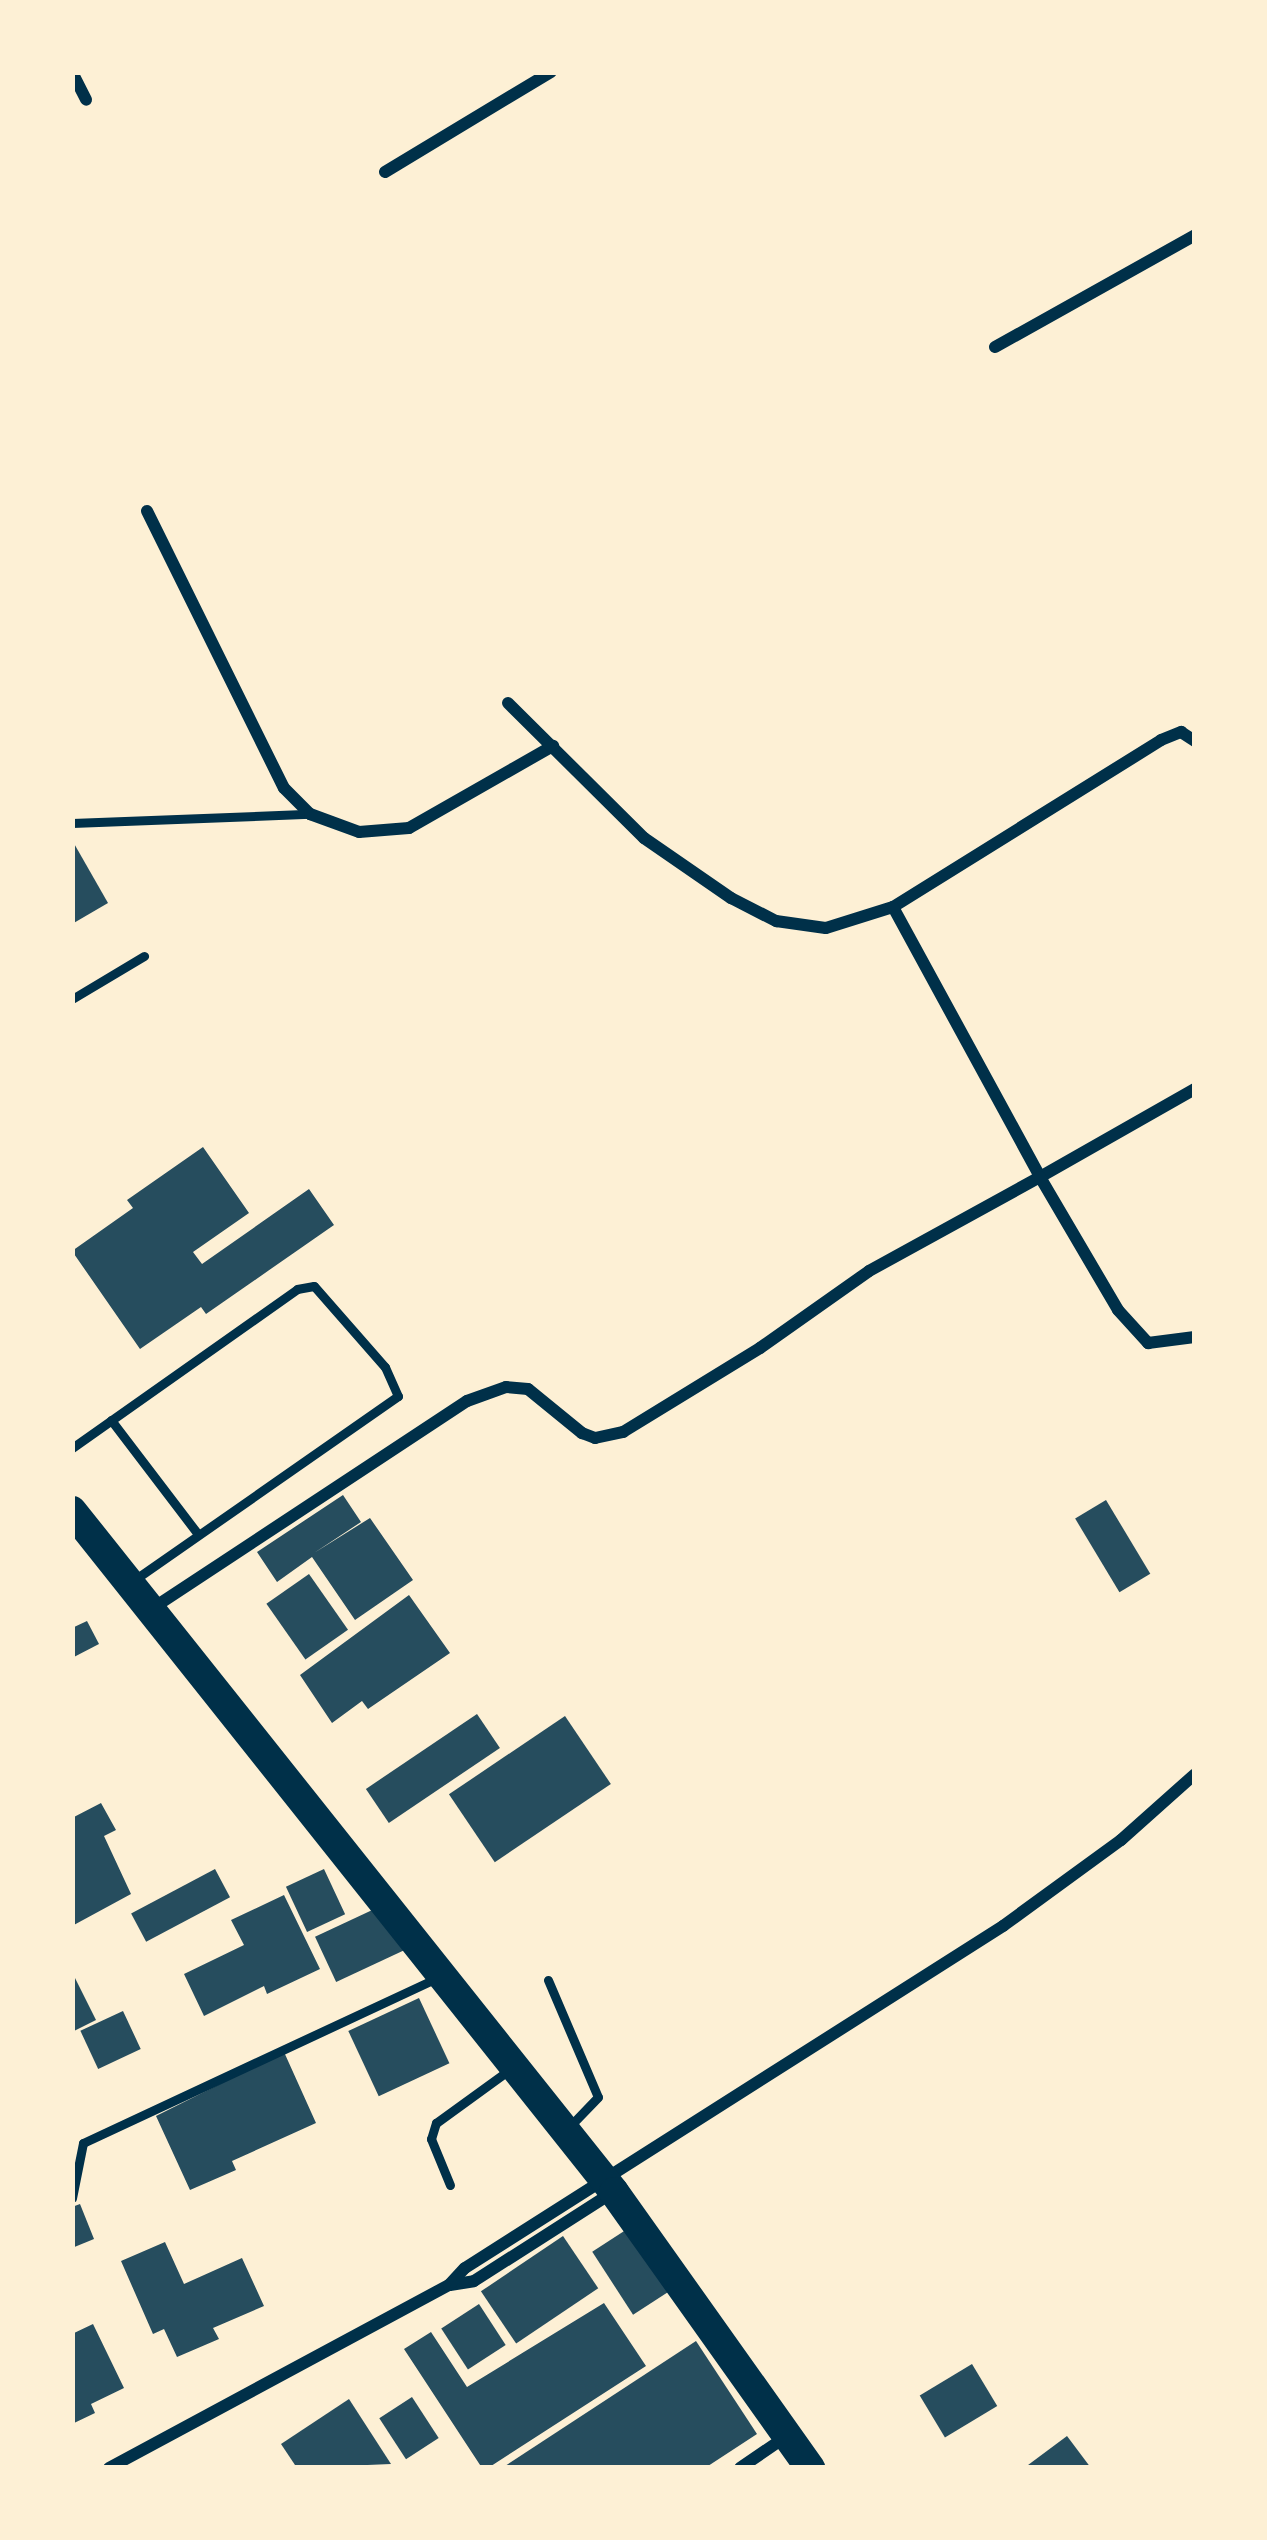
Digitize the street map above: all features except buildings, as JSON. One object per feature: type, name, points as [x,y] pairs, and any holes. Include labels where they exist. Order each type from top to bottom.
[{"type":"main road","points":[[78,1530],[152,1608],[609,2185],[810,2468]]},
{"type":"street","points":[[72,72],[86,100]]},
{"type":"street","points":[[385,172],[551,72]]},
{"type":"street","points":[[995,347],[1195,235]]},
{"type":"street","points":[[147,511],[284,788],[310,814],[359,832],[409,828],[553,746]]},
{"type":"street","points":[[508,703],[644,838],[731,898],[776,921],[826,928],[893,907],[1161,740],[1181,733],[1195,741]]},
{"type":"street","points":[[893,907],[1118,1310],[1148,1343],[1195,1337]]},
{"type":"street","points":[[152,1608],[467,1401],[506,1387],[528,1389],[582,1433],[611,1437],[760,1348],[869,1271],[1195,1089]]},
{"type":"street","points":[[109,2468],[448,2285],[464,2268],[609,2185],[1003,1926],[1121,1840],[1195,1774]]},
{"type":"street","points":[[740,2468],[790,2434]]},
{"type":"lane","points":[[72,823],[310,814]]},
{"type":"lane","points":[[72,999],[144,956]]},
{"type":"lane","points":[[72,1448],[297,1289],[314,1286],[385,1367],[398,1396],[130,1582]]},
{"type":"lane","points":[[111,1420],[198,1534]]},
{"type":"lane","points":[[72,2198],[83,2143],[442,1976]]},
{"type":"lane","points":[[548,1979],[598,2097],[565,2130]]},
{"type":"lane","points":[[450,2185],[431,2139],[436,2123],[514,2067]]}]
